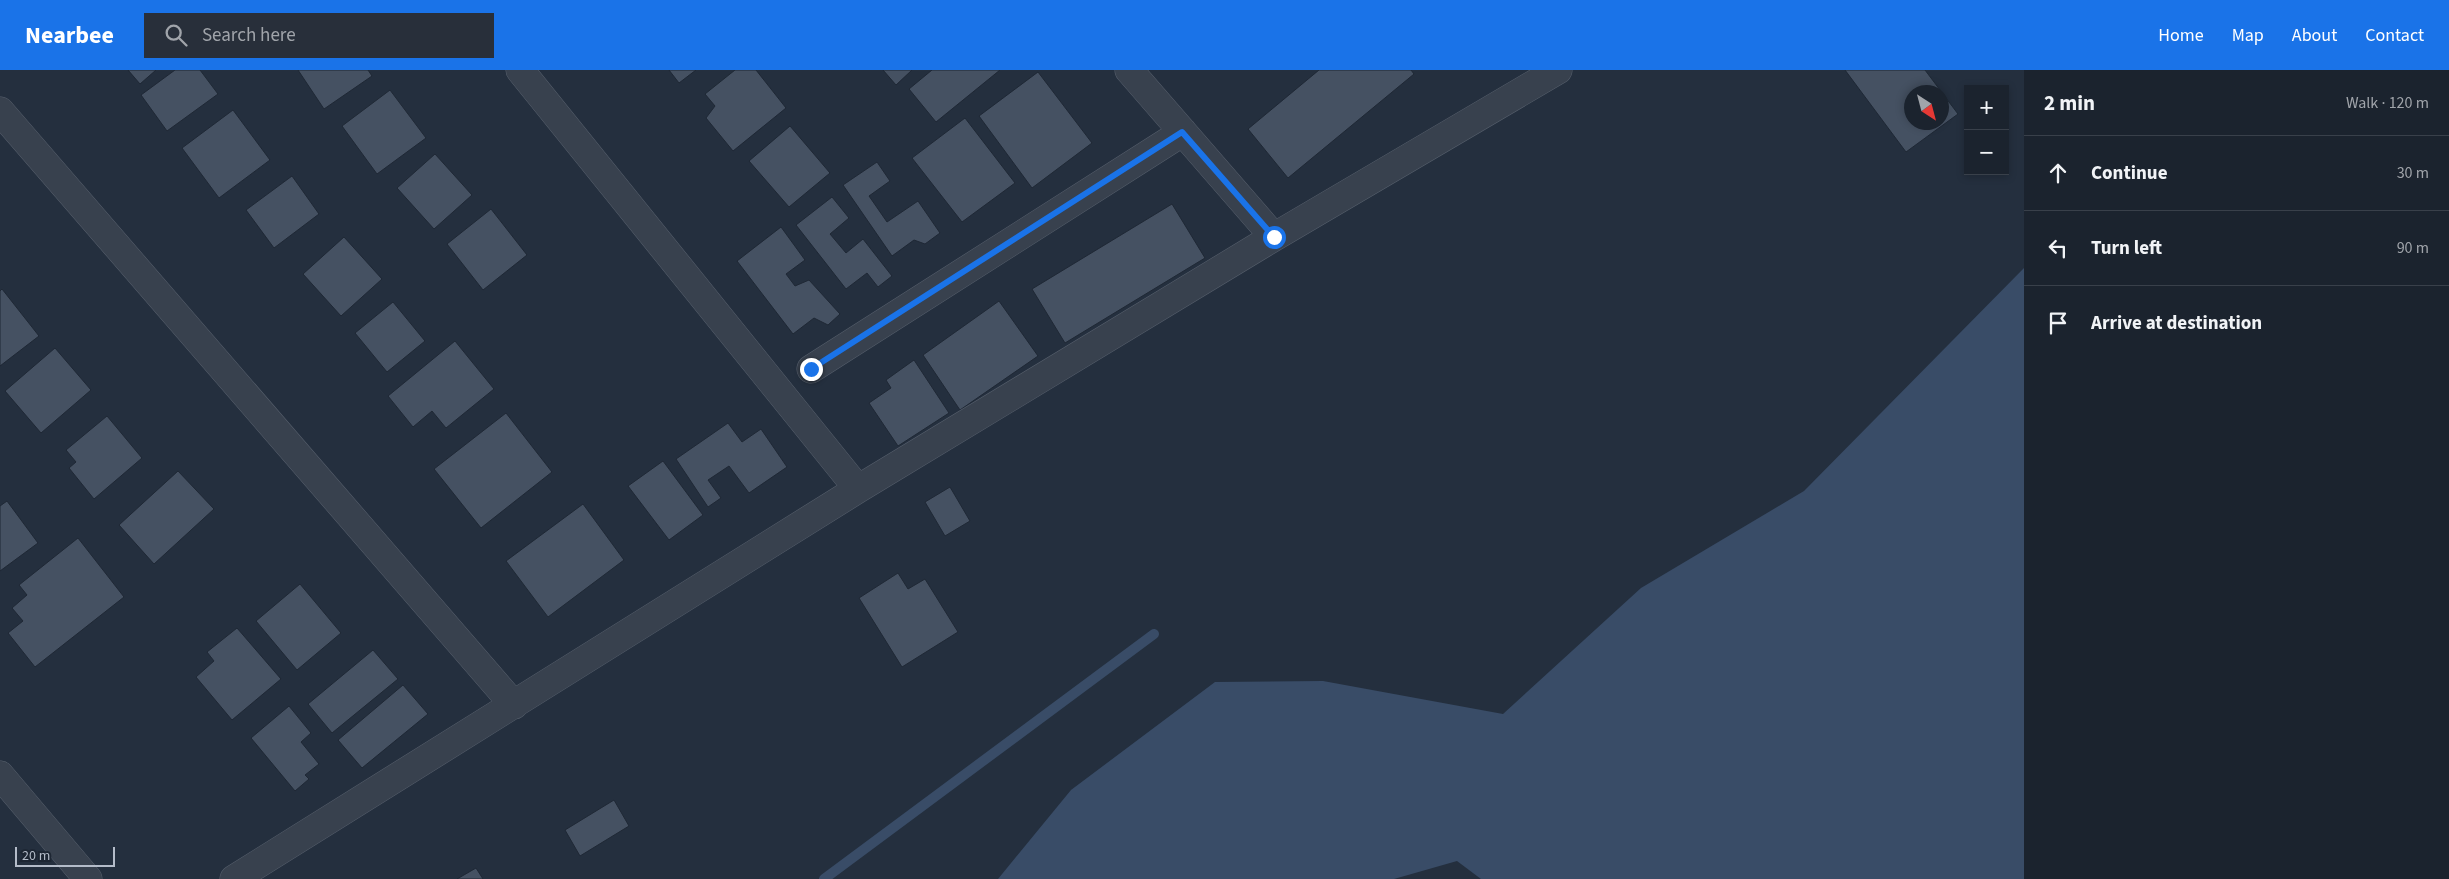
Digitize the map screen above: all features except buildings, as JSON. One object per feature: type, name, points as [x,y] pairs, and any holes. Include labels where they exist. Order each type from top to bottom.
[{"type":"street","points":[[520,70],[858,489]]},
{"type":"street","points":[[1129,70],[1274,237]]},
{"type":"street","points":[[234,879],[858,489],[1274,237],[1558,70]]},
{"type":"street","points":[[0,111],[514,705]]},
{"type":"street","points":[[811,369],[1182,132]]},
{"type":"street","points":[[0,774],[88,879]]},
{"type":"water","points":[[2024,268],[2024,879],[1481,879],[1457,861],[1394,879],[998,879],[1071,790],[1215,682],[1323,681],[1503,714],[1641,588],[1804,491]]},
{"type":"waterway","points":[[824,879],[1154,634]]},
{"type":"route","points":[[811,369],[1182,132],[1274,237]]}]
